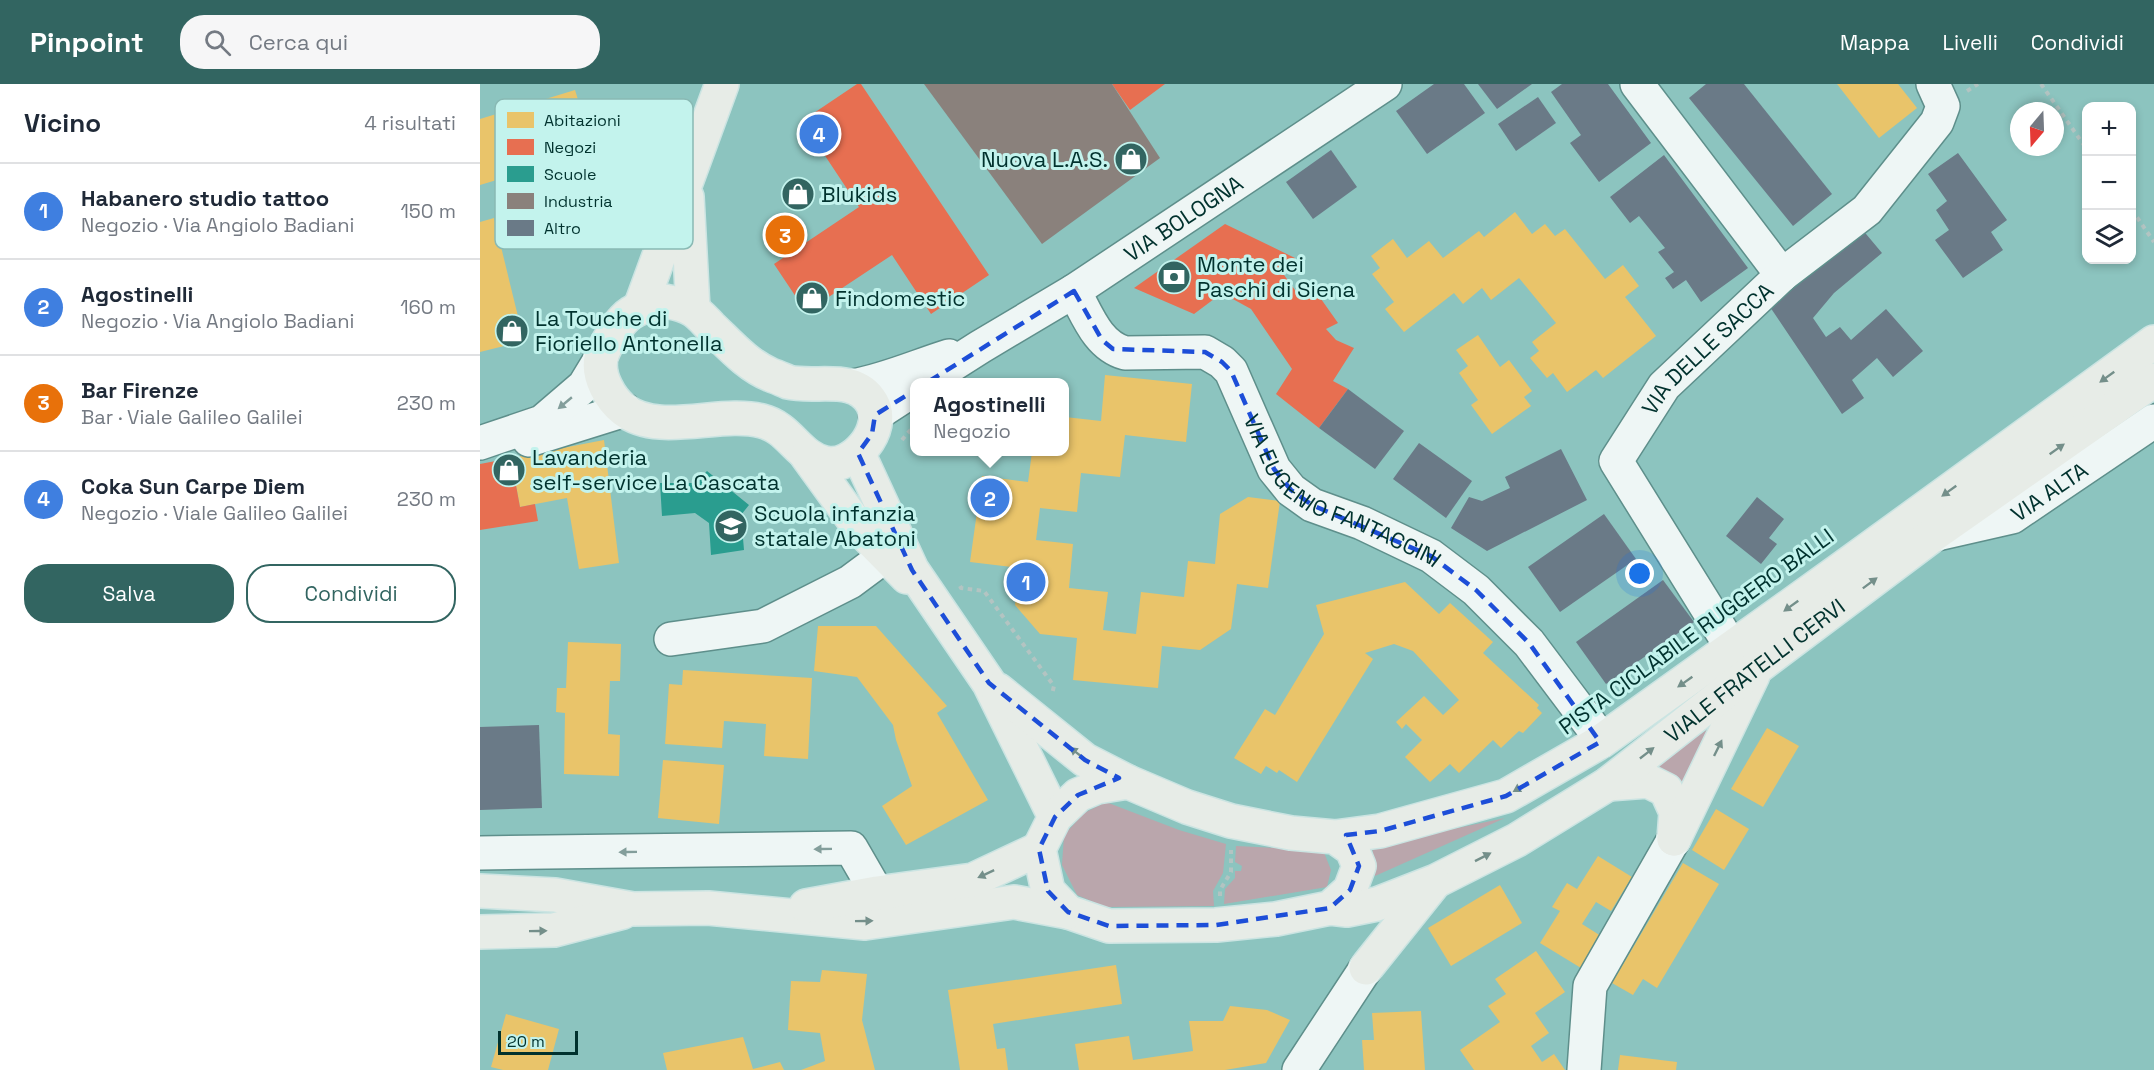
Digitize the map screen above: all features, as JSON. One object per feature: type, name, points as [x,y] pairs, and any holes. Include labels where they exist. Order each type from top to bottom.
[{"type":"main road","points":[[693,164],[722,84]]},
{"type":"main road","points":[[640,308],[662,249]]},
{"type":"main road","points":[[690,249],[693,309]]},
{"type":"main road","points":[[807,456],[826,464],[837,464],[848,461],[858,453],[872,434],[875,415],[873,405],[866,395],[853,386],[789,382],[765,372],[740,356],[693,309],[665,301],[640,308],[628,314],[620,323],[601,358],[601,371],[612,398],[625,411],[659,422],[735,417],[771,423],[786,433],[807,456],[860,529],[934,604]]},
{"type":"main road","name":"VIALE FRATELLI CERVI","points":[[1039,849],[1048,891],[1068,912],[1109,926],[1222,924],[1276,919],[1351,907],[1436,880],[1517,840],[1608,784],[1744,658],[2154,342]]},
{"type":"main road","name":"VIALE FRATELLI CERVI","points":[[989,683],[1085,760],[1128,782],[1187,807],[1234,821],[1291,833],[1335,837],[1380,831],[1506,796],[1600,742],[1744,658],[1933,535],[2154,380]]},
{"type":"main road","points":[[858,453],[912,570],[989,683],[1055,817]]},
{"type":"main road","points":[[1674,839],[1744,658]]},
{"type":"main road","points":[[1608,784],[1648,781],[1666,790],[1676,812],[1674,839]]},
{"type":"main road","points":[[764,914],[877,893],[973,880],[1039,849],[1055,817],[1078,795],[1097,787],[1128,782]]},
{"type":"main road","points":[[1335,837],[1352,849],[1359,866],[1351,907]]},
{"type":"main road","points":[[1359,866],[1350,890],[1351,907],[1382,933],[1366,968]]},
{"type":"main road","points":[[1366,968],[1436,880]]},
{"type":"main road","points":[[480,891],[555,895],[633,909],[708,908],[865,922],[1014,902],[1068,912]]},
{"type":"main road","points":[[480,932],[554,930],[633,909]]},
{"type":"street","name":"VIA BOLOGNA","points":[[980,347],[1074,291],[1384,84]]},
{"type":"street","points":[[1637,84],[1782,275]]},
{"type":"street","name":"VIA DELLE SACCA","points":[[1744,658],[1616,461],[1664,386],[1782,275],[1867,210],[1937,122],[1943,106],[1933,84]]},
{"type":"street","name":"VIA EUGENIO FANTACCINI","points":[[1074,291],[1102,340],[1113,349],[1125,353],[1205,352],[1222,362],[1231,371],[1274,469],[1291,490],[1312,505],[1371,527],[1431,556],[1476,590],[1529,643],[1593,728],[1600,742]]},
{"type":"street","points":[[931,378],[980,347]]},
{"type":"street","points":[[853,386],[874,382],[909,368],[980,347]]},
{"type":"street","points":[[480,445],[542,422],[584,386],[601,358]]},
{"type":"street","points":[[875,415],[910,392]]},
{"type":"street","points":[[480,445],[523,442],[625,411]]},
{"type":"street","name":"VIA ALTA","points":[[1933,535],[2012,517],[2154,421]]},
{"type":"street","points":[[671,639],[763,626],[850,582],[885,556]]},
{"type":"street","points":[[1584,1070],[1590,986],[1674,839]]},
{"type":"street","points":[[480,853],[567,854],[851,848],[877,893]]},
{"type":"street","points":[[555,895],[567,854]]},
{"type":"street","points":[[1299,1070],[1366,968]]},
{"type":"path","points":[[2041,84],[2082,142]]},
{"type":"path","points":[[2136,216],[2154,242]]},
{"type":"path","points":[[901,442],[910,430]]},
{"type":"path","points":[[955,578],[961,588],[984,591],[1054,686],[1052,695]]},
{"type":"path","points":[[1222,924],[1220,890],[1231,872],[1234,821]]},
{"type":"highlighted area","points":[[1074,291],[1102,340],[1113,349],[1205,352],[1222,362],[1231,371],[1274,469],[1291,490],[1312,505],[1431,556],[1476,590],[1529,643],[1600,742],[1506,796],[1380,831],[1346,835],[1359,866],[1350,890],[1330,908],[1216,925],[1109,926],[1068,912],[1048,891],[1039,849],[1055,817],[1078,795],[1119,778],[1085,760],[989,683],[912,570],[858,453],[872,434],[875,415]]},
{"type":"shaded area","points":[[1720,721],[1682,807],[1638,776]]},
{"type":"shaded area","points":[[1106,802],[1179,830],[1226,844],[1223,873],[1213,891],[1214,906],[1105,907],[1077,895],[1062,865],[1064,835],[1084,813]]},
{"type":"shaded area","points":[[1505,818],[1375,876],[1372,846]]},
{"type":"shaded area","points":[[1236,846],[1323,850],[1331,870],[1327,887],[1224,904],[1225,889],[1235,878],[1235,871],[1241,871],[1242,866],[1235,862]]},
{"type":"building: Abitazioni","points":[[1837,84],[1898,84],[1917,108],[1879,138]]},
{"type":"building: Abitazioni","points":[[575,90],[578,99],[546,99]]},
{"type":"building: Abitazioni","points":[[495,114],[495,181],[480,185],[480,119]]},
{"type":"building: Abitazioni","points":[[1515,212],[1532,234],[1545,224],[1555,236],[1565,229],[1605,279],[1623,265],[1639,286],[1625,297],[1656,336],[1603,378],[1596,370],[1567,392],[1553,373],[1547,378],[1530,358],[1539,351],[1532,342],[1556,323],[1519,278],[1491,300],[1482,288],[1463,304],[1454,293],[1404,332],[1385,309],[1394,302],[1372,274],[1380,268],[1371,256],[1393,239],[1407,258],[1429,241],[1443,258],[1479,231],[1484,237]]},
{"type":"building: Abitazioni","points":[[494,218],[495,249],[502,249],[524,341],[480,352],[480,222]]},
{"type":"building: Abitazioni","points":[[1478,335],[1500,367],[1509,360],[1532,391],[1524,397],[1531,406],[1492,434],[1471,405],[1478,400],[1459,373],[1468,366],[1456,350]]},
{"type":"building: Abitazioni","points":[[1105,375],[1192,384],[1186,442],[1125,435],[1120,477],[1081,473],[1077,512],[1040,508],[1036,540],[1073,544],[1069,588],[1108,592],[1103,630],[1136,634],[1141,592],[1184,597],[1188,561],[1215,564],[1220,514],[1248,497],[1280,501],[1268,588],[1237,584],[1231,629],[1200,650],[1162,646],[1158,688],[1073,680],[1077,638],[1040,634],[1015,605],[1020,568],[970,562],[982,476],[1028,482],[1031,456],[1069,456],[1069,417],[1101,421]]},
{"type":"building: Abitazioni","points":[[604,440],[619,563],[579,569],[567,498],[520,507],[511,458]]},
{"type":"building: Abitazioni","points":[[1405,582],[1439,614],[1450,603],[1493,642],[1483,653],[1539,705],[1537,708],[1542,713],[1523,733],[1519,731],[1501,748],[1493,740],[1459,773],[1450,764],[1430,782],[1405,757],[1422,740],[1406,724],[1402,729],[1396,722],[1424,696],[1443,715],[1459,700],[1413,651],[1394,644],[1365,653],[1373,659],[1297,782],[1279,770],[1277,773],[1266,766],[1261,774],[1234,758],[1265,709],[1275,715],[1324,634],[1316,605]]},
{"type":"building: Abitazioni","points":[[818,626],[876,626],[947,706],[937,713],[988,800],[906,845],[882,806],[912,786],[893,725],[857,677],[814,671]]},
{"type":"building: Abitazioni","points":[[568,642],[621,644],[620,681],[610,681],[608,734],[620,735],[619,776],[564,774],[565,713],[556,712],[557,688],[566,688]]},
{"type":"building: Abitazioni","points":[[683,670],[812,678],[808,759],[764,756],[766,724],[724,721],[722,748],[665,744],[669,684],[682,685]]},
{"type":"building: Abitazioni","points":[[1767,728],[1799,746],[1763,807],[1731,789]]},
{"type":"building: Abitazioni","points":[[663,760],[724,765],[719,824],[658,818]]},
{"type":"building: Abitazioni","points":[[1716,809],[1749,829],[1724,870],[1692,850]]},
{"type":"building: Abitazioni","points":[[1598,856],[1632,877],[1611,911],[1596,902],[1582,924],[1601,936],[1581,968],[1540,943],[1560,911],[1552,907],[1567,883],[1577,889]]},
{"type":"building: Abitazioni","points":[[1683,863],[1719,884],[1657,988],[1643,979],[1633,995],[1612,983]]},
{"type":"building: Abitazioni","points":[[1500,885],[1522,923],[1451,966],[1428,928]]},
{"type":"building: Abitazioni","points":[[1536,951],[1565,992],[1535,1013],[1549,1033],[1531,1046],[1542,1062],[1554,1054],[1565,1070],[1474,1070],[1460,1050],[1500,1022],[1488,1006],[1506,994],[1495,979]]},
{"type":"building: Abitazioni","points":[[1116,965],[1122,1004],[993,1024],[997,1049],[1005,1048],[1008,1070],[960,1070],[948,990]]},
{"type":"building: Abitazioni","points":[[822,970],[867,974],[862,1020],[875,1070],[801,1070],[825,1061],[820,1033],[788,1030],[791,981],[820,982]]},
{"type":"building: Abitazioni","points":[[1230,1006],[1267,1010],[1290,1020],[1266,1063],[1225,1070],[1079,1070],[1075,1044],[1129,1036],[1133,1060],[1193,1051],[1189,1021],[1223,1021]]},
{"type":"building: Abitazioni","points":[[1421,1011],[1425,1070],[1364,1070],[1362,1040],[1374,1040],[1372,1013]]},
{"type":"building: Abitazioni","points":[[506,1014],[559,1029],[548,1070],[503,1070],[491,1067]]},
{"type":"building: Abitazioni","points":[[743,1037],[753,1069],[780,1062],[784,1070],[667,1070],[663,1053]]},
{"type":"building: Abitazioni","points":[[1620,1055],[1677,1062],[1676,1070],[1618,1070]]},
{"type":"building: Negozi","points":[[857,84],[861,84],[989,275],[931,314],[892,255],[806,312],[774,264],[859,207],[802,121]]},
{"type":"building: Negozi","points":[[1112,84],[1165,84],[1130,110]]},
{"type":"building: Negozi","points":[[1225,224],[1295,258],[1284,275],[1300,297],[1314,289],[1338,323],[1326,329],[1336,340],[1354,348],[1333,381],[1348,389],[1319,428],[1276,394],[1292,369],[1251,309],[1231,298],[1214,299],[1194,314],[1134,288]]},
{"type":"building: Negozi","points":[[511,458],[520,507],[535,504],[538,521],[480,530],[480,464]]},
{"type":"building: Scuole","points":[[707,471],[749,505],[741,515],[744,550],[711,555],[709,523],[695,513],[662,516],[660,483],[696,483]]},
{"type":"building: Industria","points":[[924,84],[1112,84],[1160,158],[1042,244]]},
{"type":"building: Altro","points":[[1434,84],[1464,84],[1485,113],[1427,154],[1396,111]]},
{"type":"building: Altro","points":[[1478,84],[1532,84],[1497,109]]},
{"type":"building: Altro","points":[[1562,84],[1608,84],[1651,143],[1599,182],[1570,143],[1581,135],[1551,92]]},
{"type":"building: Altro","points":[[1706,84],[1744,84],[1832,194],[1793,226],[1689,98]]},
{"type":"building: Altro","points":[[1538,97],[1556,123],[1516,151],[1498,124]]},
{"type":"building: Altro","points":[[1331,150],[1357,187],[1313,219],[1286,182]]},
{"type":"building: Altro","points":[[1958,153],[2007,220],[1991,232],[2003,250],[1963,278],[1935,240],[1949,230],[1936,210],[1947,201],[1928,174]]},
{"type":"building: Altro","points":[[1664,155],[1748,268],[1701,302],[1686,280],[1673,289],[1665,278],[1674,272],[1658,252],[1665,248],[1639,216],[1630,223],[1610,197]]},
{"type":"building: Altro","points":[[1856,222],[1882,253],[1834,293],[1813,318],[1826,337],[1840,327],[1851,340],[1886,309],[1923,351],[1893,377],[1877,358],[1852,380],[1864,398],[1842,414],[1766,301]]},
{"type":"building: Altro","points":[[1348,389],[1404,431],[1375,469],[1319,428]]},
{"type":"building: Altro","points":[[1419,443],[1472,481],[1446,518],[1393,479]]},
{"type":"building: Altro","points":[[1561,449],[1587,500],[1487,551],[1451,528],[1469,497],[1482,501],[1510,488],[1505,477]]},
{"type":"building: Altro","points":[[1757,497],[1784,519],[1769,538],[1777,544],[1761,564],[1726,536]]},
{"type":"building: Altro","points":[[1604,514],[1636,559],[1560,612],[1528,567]]},
{"type":"building: Altro","points":[[1663,580],[1694,622],[1606,684],[1576,642]]},
{"type":"building: Altro","points":[[539,725],[542,808],[480,810],[480,727]]},
{"type":"place","name":"Coka Sun Carpe Diem","points":[[819,134]]},
{"type":"place","name":"Nuova L.A.S.","points":[[1131,159]]},
{"type":"place","name":"Blukids","points":[[798,194]]},
{"type":"place","name":"Bar Firenze","points":[[785,235]]},
{"type":"place","name":"Monte dei Paschi di Siena","points":[[1174,277]]},
{"type":"place","name":"Findomestic","points":[[812,298]]},
{"type":"place","name":"La Touche di Fioriello Antonella","points":[[512,331]]},
{"type":"place","name":"Lavanderia self-service La Cascata","points":[[509,470]]},
{"type":"place","name":"Agostinelli","points":[[990,498]]},
{"type":"place","name":"Scuola infanzia statale Abatoni","points":[[731,526]]},
{"type":"place","name":"Habanero studio tattoo","points":[[1026,582]]}]
